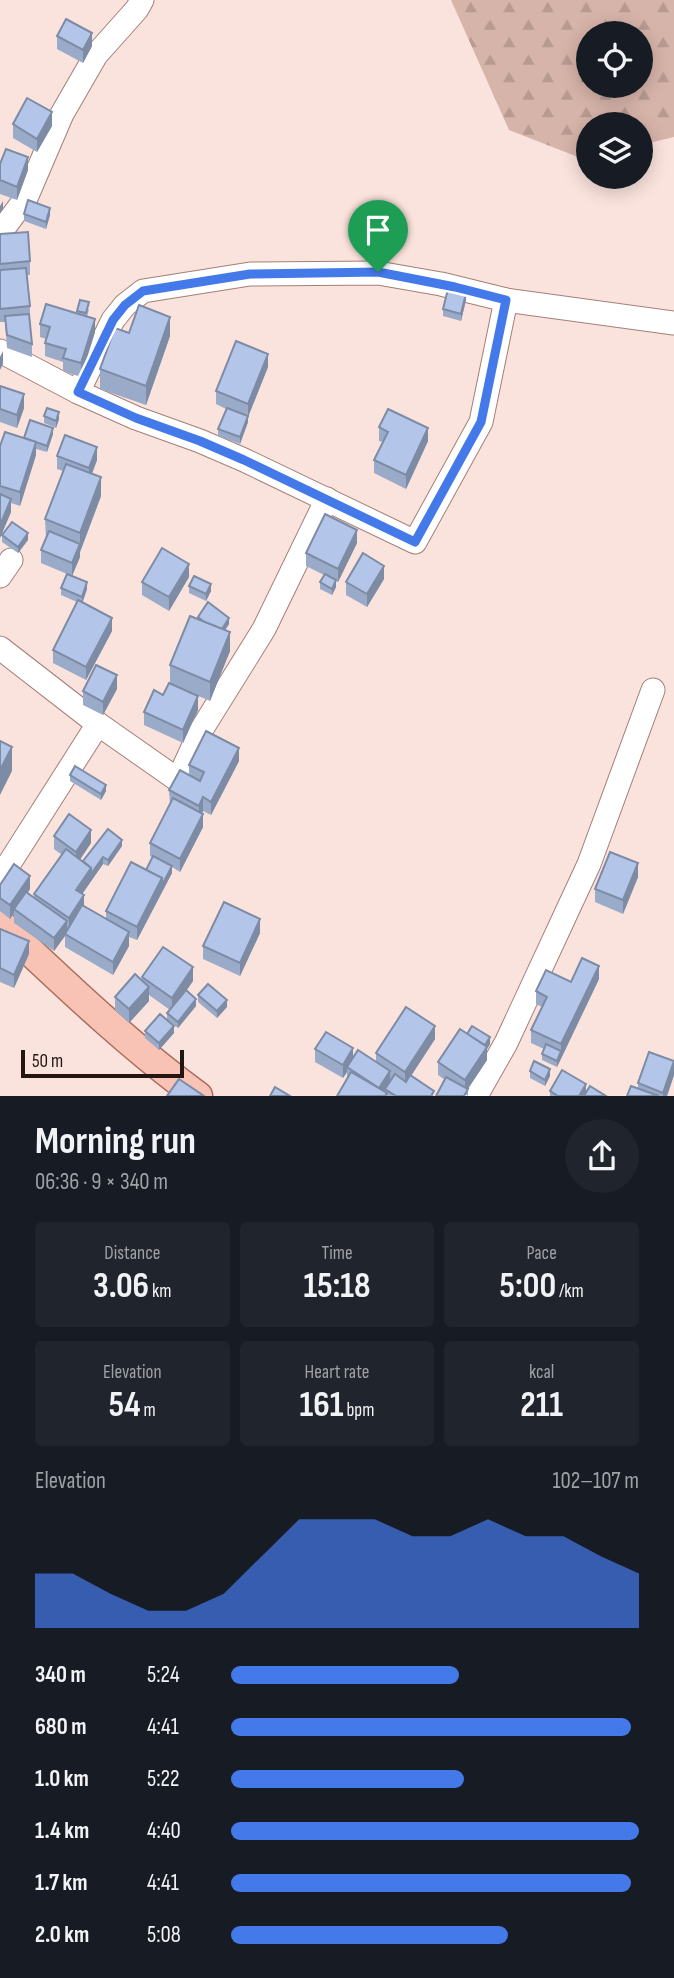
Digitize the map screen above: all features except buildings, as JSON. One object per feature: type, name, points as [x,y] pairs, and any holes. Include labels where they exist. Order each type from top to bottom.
[{"type":"main road","points":[[0,923],[108,1023],[163,1071],[198,1096]]},
{"type":"street","points":[[0,233],[26,198],[62,114],[96,55],[138,9],[142,0]]},
{"type":"street","points":[[78,392],[113,320],[125,305],[143,291],[250,274],[378,272],[506,300],[674,323]]},
{"type":"street","points":[[0,351],[78,392],[136,418],[233,455],[415,542],[481,422],[506,300]]},
{"type":"street","points":[[0,648],[98,724],[178,780],[200,732],[264,629],[327,499]]},
{"type":"street","points":[[476,1096],[506,1043],[589,864],[653,691]]},
{"type":"street","points":[[0,878],[98,724]]},
{"type":"green space","points":[[451,0],[674,0],[674,137],[653,142],[653,112],[576,112],[576,156],[509,130]]},
{"type":"route","points":[[378,272],[506,300],[481,422],[415,542],[244,460],[78,392],[113,320],[125,305],[143,291],[250,274],[378,272]]}]
